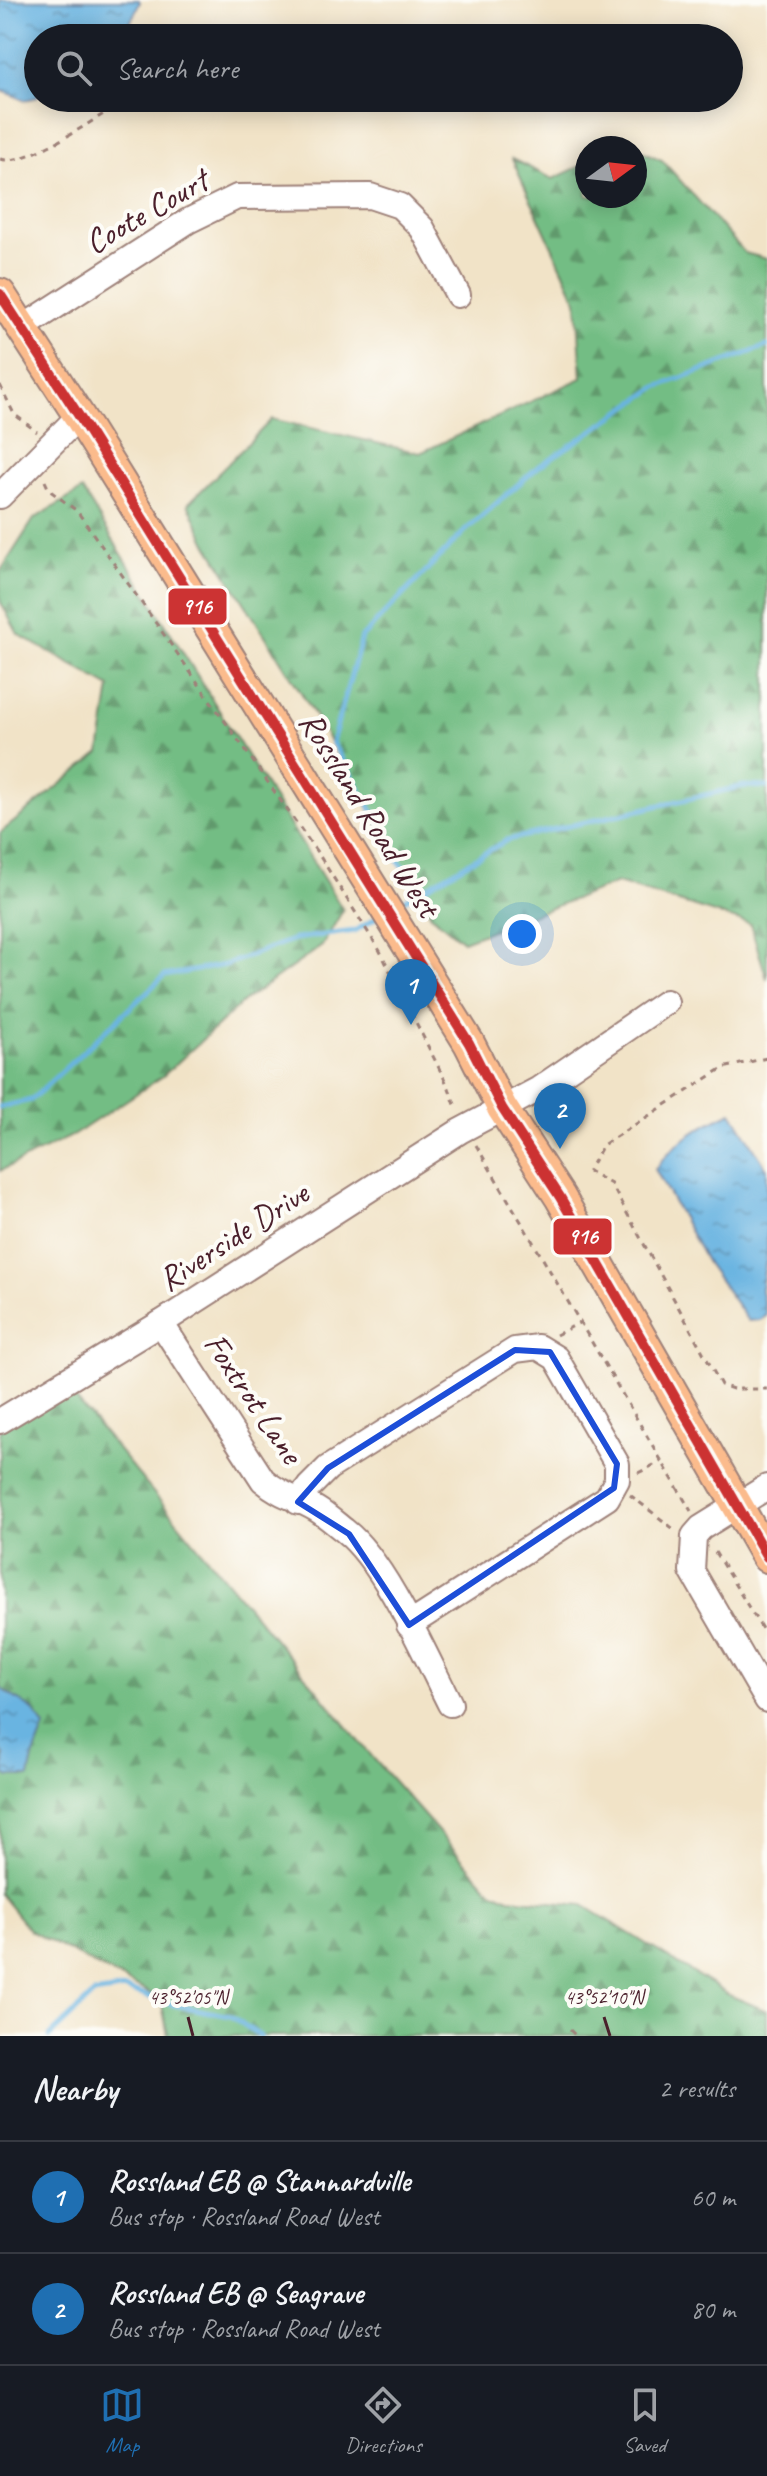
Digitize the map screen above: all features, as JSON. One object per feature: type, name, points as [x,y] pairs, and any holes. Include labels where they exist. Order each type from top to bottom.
[{"type":"main road","name":"Rossland Road West","points":[[0,294],[352,857],[389,940],[469,1043],[502,1108],[560,1197],[767,1557]]},
{"type":"street","name":"Coote Court","points":[[22,328],[188,221],[237,197],[370,196],[400,206],[422,228],[458,295]]},
{"type":"street","points":[[0,496],[79,416]]},
{"type":"street","name":"Riverside Drive","points":[[0,1421],[161,1323],[466,1128],[539,1089],[666,1002]]},
{"type":"street","name":"Foxtrot Lane","points":[[161,1323],[263,1480],[280,1494],[314,1508],[349,1534],[378,1572],[409,1625]]},
{"type":"street","points":[[298,1502],[328,1468],[515,1350],[538,1347],[556,1358],[617,1464],[616,1484],[607,1498],[409,1625],[450,1704]]},
{"type":"street","points":[[767,1487],[738,1504],[697,1536],[692,1571],[767,1700]]},
{"type":"path","points":[[0,159],[8,162],[30,156],[105,112]]},
{"type":"path","points":[[0,385],[14,414],[39,433],[47,445]]},
{"type":"path","points":[[41,472],[49,490],[77,511],[319,855],[389,940],[449,1088],[450,1098],[466,1128],[697,1536],[767,1637]]},
{"type":"path","points":[[767,1058],[733,1064],[710,1077],[603,1145],[588,1171],[611,1184],[721,1385],[733,1389],[767,1389]]},
{"type":"path","points":[[616,1484],[697,1536]]},
{"type":"path","points":[[570,2030],[576,2036]]},
{"type":"highlighted area","points":[[515,1350],[550,1352],[617,1464],[614,1488],[409,1625],[349,1534],[298,1502],[328,1468]]},
{"type":"green space","points":[[647,153],[662,160],[745,253],[767,259],[767,979],[750,924],[617,883],[463,941],[431,915],[307,702],[208,545],[188,504],[272,419],[420,453],[582,378],[577,301],[512,159],[553,179],[575,169],[575,208],[647,208]]},
{"type":"green space","points":[[82,490],[343,910],[322,946],[244,1001],[163,1076],[74,1135],[0,1171],[0,833],[100,753],[110,687],[18,634],[0,601],[0,572],[34,519]]},
{"type":"green space","points":[[64,1385],[374,1759],[488,1888],[509,1898],[583,1905],[729,1995],[767,2011],[767,2036],[168,2036],[161,1999],[30,1931],[0,1894],[0,1430]]},
{"type":"water","points":[[0,0],[139,0],[130,24],[24,24],[24,100],[0,90]]},
{"type":"water","points":[[732,1112],[767,1169],[767,1255],[761,1290],[766,1314],[760,1320],[748,1321],[707,1263],[655,1169],[689,1135]]},
{"type":"water","points":[[0,1688],[32,1709],[45,1727],[29,1777],[4,1774],[4,1755],[0,1750]]},
{"type":"waterway","points":[[421,889],[395,856],[386,834],[332,742],[362,637],[465,531],[538,467],[657,387],[767,346]]},
{"type":"waterway","points":[[394,906],[507,840],[744,786],[767,787]]},
{"type":"waterway","points":[[0,1107],[31,1100],[164,976],[225,965],[294,939],[355,931],[379,916]]},
{"type":"waterway","points":[[50,2036],[94,1994],[125,1989],[174,2005],[231,2016],[260,2036]]},
{"type":"transit line","name":"916","points":[[0,294],[469,1043],[502,1108],[560,1197],[767,1557]]},
{"type":"place","name":"Rossland EB @ Stannardville","points":[[411,1025]]},
{"type":"place","name":"Rossland EB @ Seagrave","points":[[560,1149]]}]
